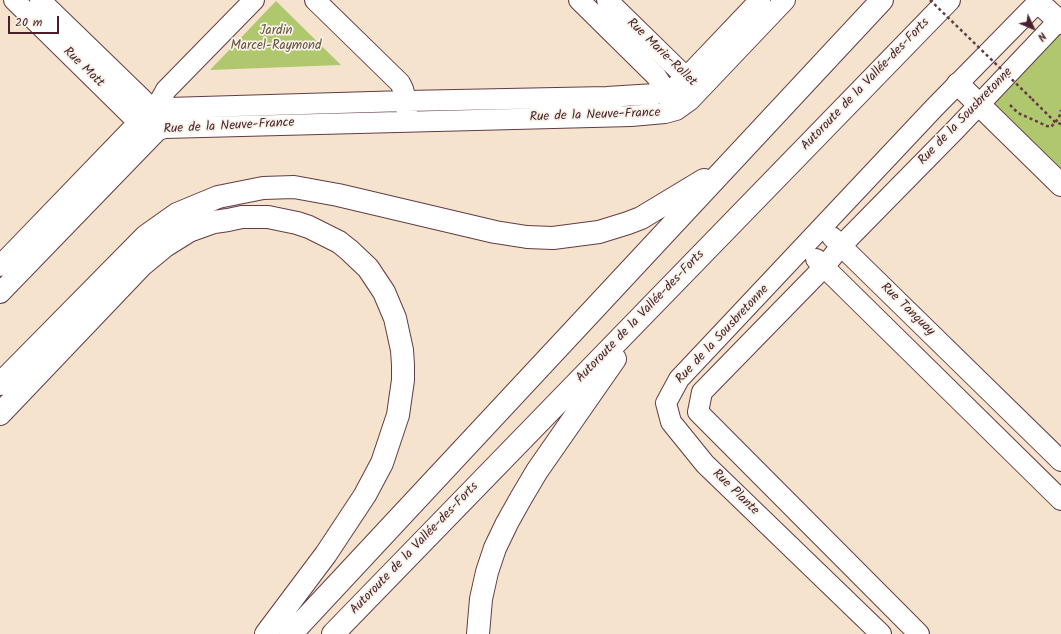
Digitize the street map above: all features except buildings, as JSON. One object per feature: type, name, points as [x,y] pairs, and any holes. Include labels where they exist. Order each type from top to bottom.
[{"type":"main road","points":[[291,634],[882,0]]},
{"type":"main road","name":"Autoroute de la Vallée-des-Forts","points":[[333,634],[948,0]]},
{"type":"main road","points":[[1039,1],[1060,20]]},
{"type":"main road","points":[[958,84],[1061,185]]},
{"type":"main road","points":[[0,384],[146,236],[177,214],[218,197],[263,188],[294,187],[338,195],[495,232],[527,237],[553,238],[599,232],[628,223],[640,218],[726,168]]},
{"type":"main road","points":[[0,414],[142,265],[164,246],[189,231],[214,222],[242,217],[268,217],[309,227],[339,242],[349,250],[368,268],[384,292],[397,325],[402,350],[404,380],[398,415],[382,463],[365,495],[340,534],[266,634]]},
{"type":"main road","points":[[478,634],[481,599],[487,572],[495,548],[514,510],[537,471],[652,306]]},
{"type":"street","points":[[0,7],[7,0]]},
{"type":"street","name":"Rue Mott","points":[[14,0],[152,124]]},
{"type":"street","name":"Rue Mott","points":[[40,0],[152,124]]},
{"type":"street","name":"Rue de la Neuve-France","points":[[0,293],[152,124],[166,90],[254,0]]},
{"type":"street","points":[[315,0],[395,77],[403,89],[406,100],[407,121]]},
{"type":"street","name":"Rue Marie-Rollet","points":[[579,0],[651,70],[666,91],[672,111]]},
{"type":"street","name":"Rue Marie-Rollet","points":[[607,0],[693,83]]},
{"type":"street","name":"Rue de la Neuve-France","points":[[152,124],[407,121],[631,116],[665,113],[682,106],[693,83],[760,0]]},
{"type":"street","name":"Rue de la Neuve-France","points":[[0,266],[168,108],[406,100],[607,97],[645,95],[666,91],[677,86],[693,83],[785,0]]},
{"type":"street","name":"Rue de la Sousbretonne","points":[[671,422],[666,403],[679,379],[958,84],[1039,1]]},
{"type":"street","name":"Rue de la Sousbretonne","points":[[698,412],[702,392],[824,267],[841,246],[1060,20]]},
{"type":"street","name":"Rue Tanguay","points":[[822,227],[1061,461]]},
{"type":"street","name":"Rue Tanguay","points":[[804,247],[1061,500]]},
{"type":"street","points":[[972,413],[992,393]]},
{"type":"street","points":[[671,422],[698,412],[919,634]]},
{"type":"street","name":"Rue Plante","points":[[671,422],[705,464],[881,634]]},
{"type":"street","points":[[803,559],[823,539]]},
{"type":"path","points":[[930,0],[1055,122],[1061,124]]},
{"type":"path","points":[[1010,105],[1018,113],[1051,127],[1059,118],[1061,110]]},
{"type":"green space","name":"Jardin Marcel-Raymond","points":[[276,1],[341,65],[210,70]]},
{"type":"green space","points":[[1061,24],[1061,185],[980,105]]}]
